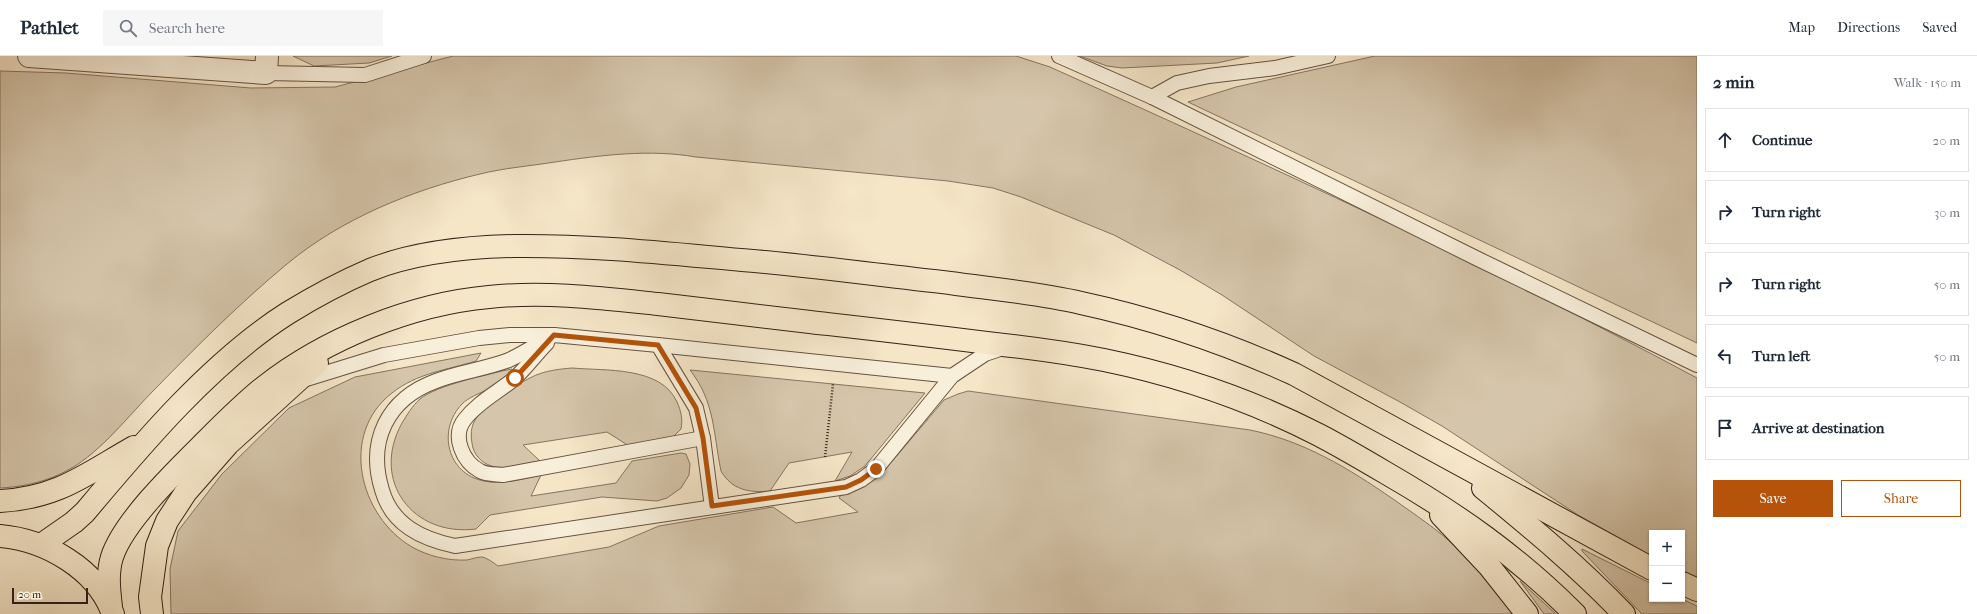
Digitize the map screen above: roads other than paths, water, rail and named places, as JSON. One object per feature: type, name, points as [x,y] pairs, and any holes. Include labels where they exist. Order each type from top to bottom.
[{"type":"main road","points":[[41,544],[74,522],[85,512],[148,440],[221,366],[285,314],[320,294],[373,269],[435,253],[491,247],[553,246],[615,249],[827,268],[1040,295],[1080,302],[1193,333],[1248,353],[1294,374],[1649,567]]},
{"type":"main road","points":[[112,611],[109,572],[112,555],[131,523],[158,491],[232,415],[265,386],[298,364],[343,339],[362,330],[410,313],[466,300],[491,296],[549,295],[618,300],[878,329],[1011,346],[1103,360],[1161,374],[1226,395],[1290,421],[1320,435],[1422,494],[1462,519],[1496,543],[1549,588],[1575,614]]},
{"type":"main road","points":[[152,614],[150,596],[152,570],[157,546],[167,521],[186,492],[228,444],[299,381],[343,339]]},
{"type":"main road","points":[[0,501],[32,498],[63,488],[148,440]]},
{"type":"main road","points":[[1448,459],[1546,539],[1593,582],[1624,614]]},
{"type":"main road","points":[[1422,494],[1489,566],[1527,614]]},
{"type":"main road","points":[[0,536],[16,537],[41,544],[69,560],[92,581],[112,611]]},
{"type":"main road","points":[[1685,584],[1697,590]]},
{"type":"street","points":[[29,56],[267,64]]},
{"type":"lane","points":[[267,64],[365,75],[424,56]]},
{"type":"lane","points":[[1059,56],[1152,97],[1478,259],[1697,365]]},
{"type":"lane","points":[[1152,97],[1178,83],[1209,76],[1275,68],[1328,56]]},
{"type":"lane","points":[[299,381],[384,355],[479,338],[510,335],[554,335],[836,362],[952,376]]},
{"type":"lane","points":[[554,335],[515,378],[478,406],[463,420],[459,434],[460,445],[463,455],[473,466],[486,473],[503,475],[703,438]]},
{"type":"lane","points":[[554,335],[508,360],[435,381],[421,387],[399,402],[383,426],[376,459],[379,479],[384,496],[398,518],[410,530],[424,538],[455,546],[712,506],[846,487],[861,480],[876,469],[952,376],[984,354],[1011,346]]},
{"type":"lane","points":[[658,345],[696,408],[703,438],[712,506]]}]
